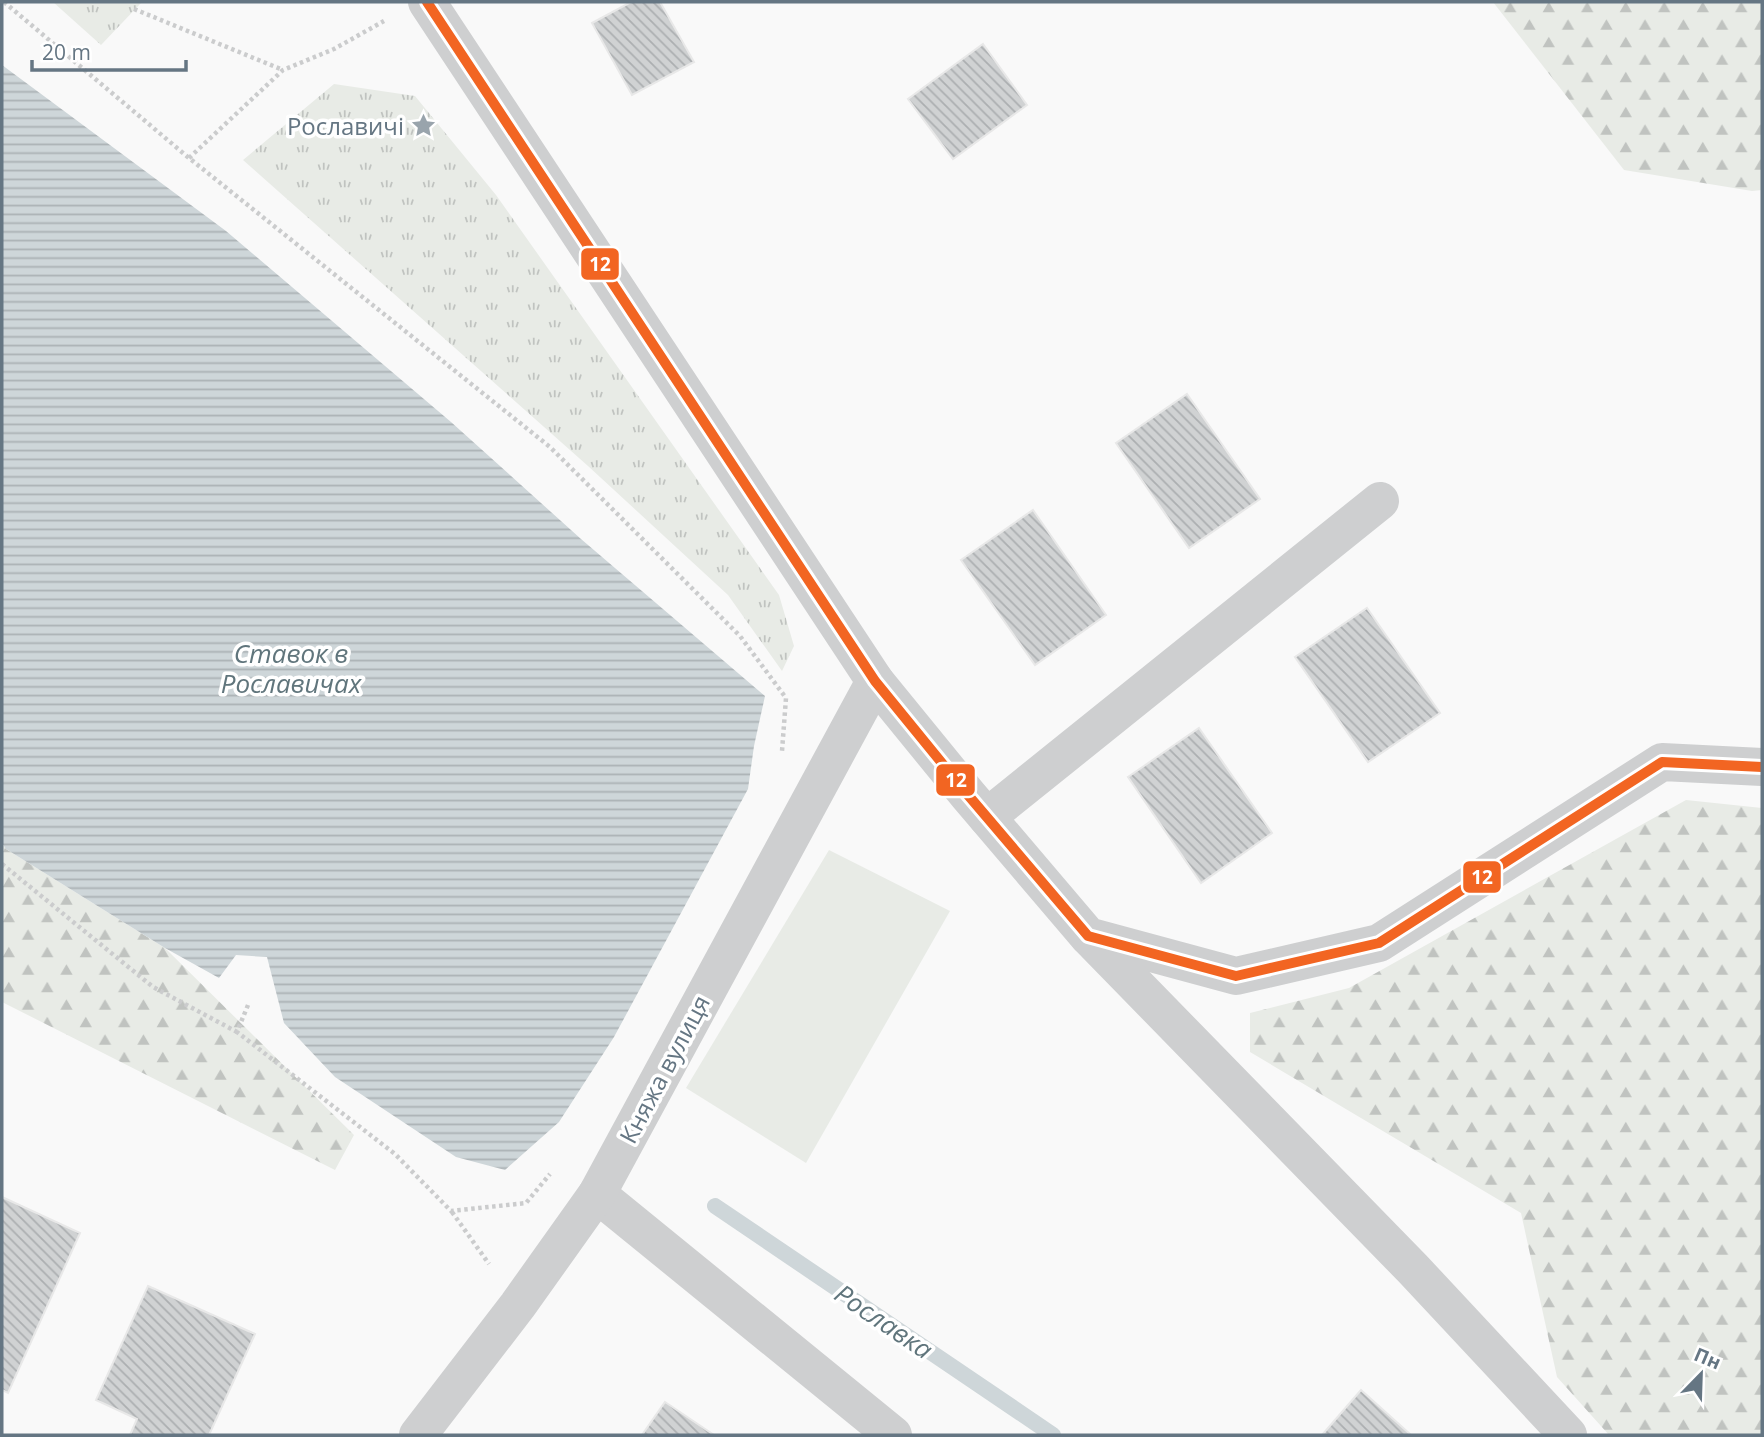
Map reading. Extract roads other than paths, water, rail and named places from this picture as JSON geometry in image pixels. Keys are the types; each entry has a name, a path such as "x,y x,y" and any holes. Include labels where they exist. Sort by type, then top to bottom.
{"street":[{"path":"411,8 875,681 1088,936 1413,1269 1569,1435"},
{"path":"987,817 1380,501"},
{"name":"Княжа вулиця","path":"418,1435 518,1305 597,1194 875,681"},
{"path":"1088,936 1237,976 1379,943 1662,762 1762,766"},
{"path":"597,1194 893,1435"}],"water":[{"name":"Ставок в Рославичах","path":"2,65 226,231 451,422 581,539 765,696 748,789 614,1037 559,1122 505,1170 456,1157 335,1077 284,1023 267,957 236,955 219,978 165,948 6,849 2,843"}],"waterway":[{"name":"Рославка","path":"715,1206 1053,1435"}],"place":[{"name":"Рославичі","path":"424,125"}]}
